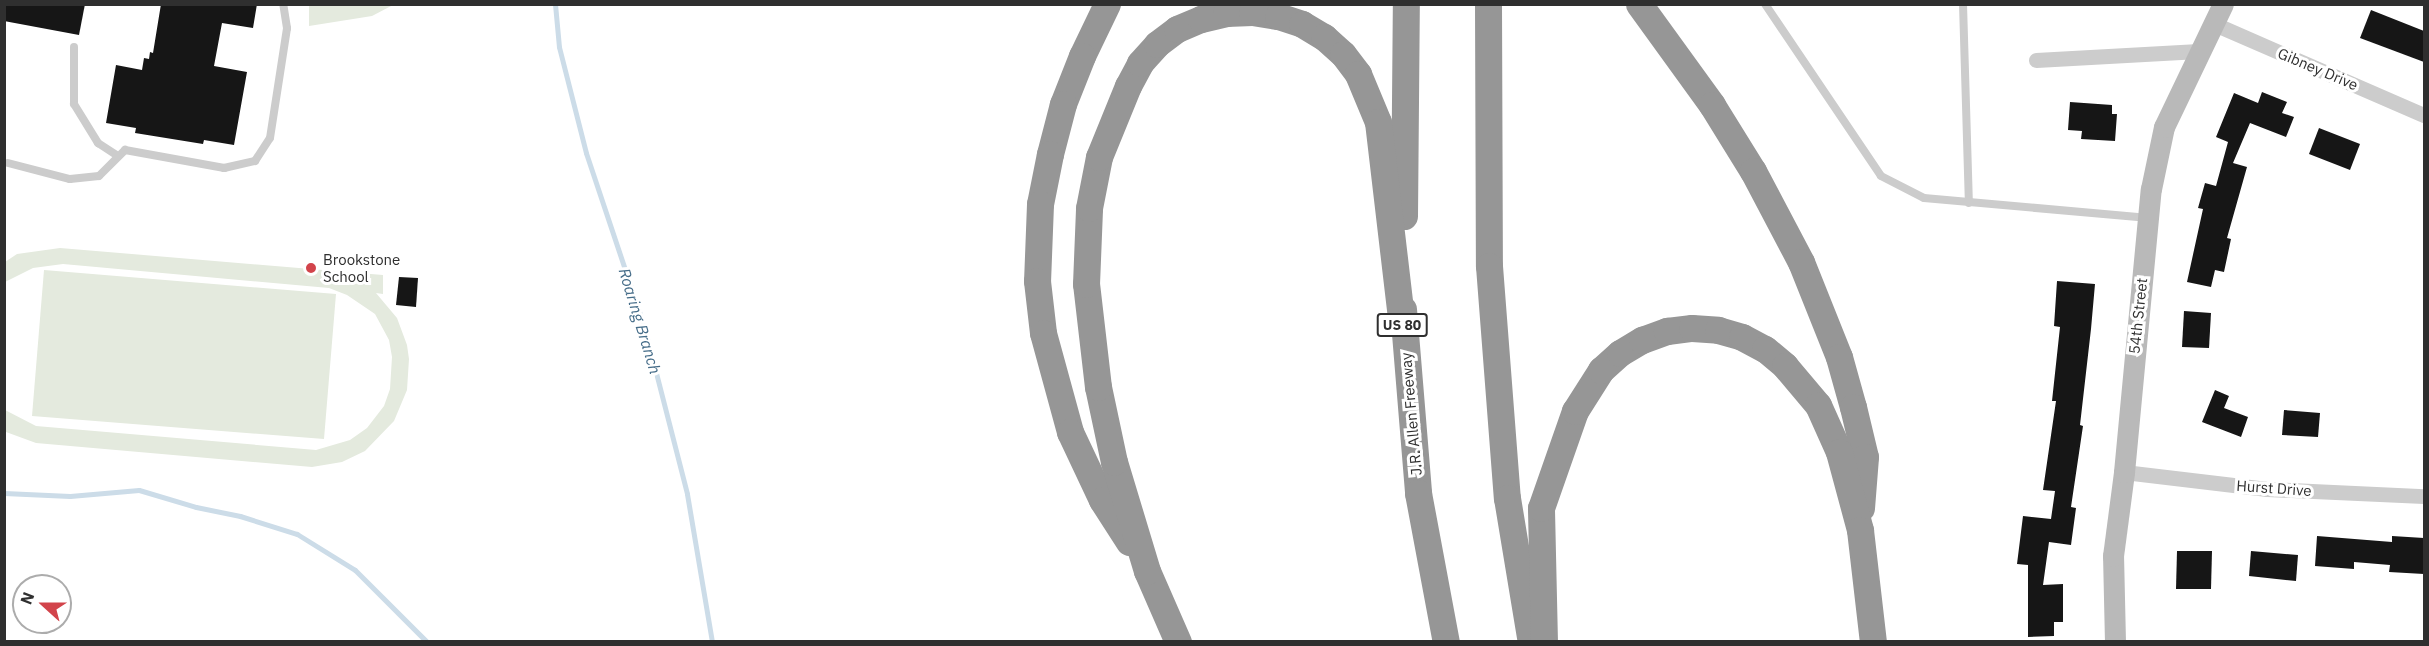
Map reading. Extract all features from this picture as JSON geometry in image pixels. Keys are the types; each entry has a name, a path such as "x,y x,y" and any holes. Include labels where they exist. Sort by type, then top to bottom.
{"highway":[{"path":"1107,4 1082,56 1063,105 1050,154 1037,230 1037,282 1043,333 1070,432 1102,500 1147,571"},
{"name":"J.R. Allen Freeway","path":"1406,4 1402,327 1418,493 1446,642"},
{"path":"1488,4 1489,266 1507,498 1531,642"},
{"path":"1639,4 1712,105 1753,171 1787,234 1821,309 1839,357 1865,457 1860,530"},
{"path":"1178,642 1147,571 1114,462 1098,387 1085,259 1089,208 1105,141 1116,109 1140,63 1157,44 1178,29 1201,19 1226,13 1252,12 1278,16 1302,24 1324,37 1343,54 1359,74 1378,122 1402,327"},
{"path":"1544,642 1541,508 1575,411 1601,369 1620,353 1642,340 1667,331 1692,328 1718,330 1742,337 1765,349 1785,366 1818,405 1839,452 1860,530 1873,640"}],"main road":[{"name":"54th Street","path":"2115,642 2113,556 2124,472 2148,218 2164,127 2223,4"}],"street":[{"name":"Gibney Drive","path":"2212,23 2424,115"},
{"path":"2036,60 2199,51"},
{"name":"Hurst Drive","path":"2124,472 2267,489 2424,496"}],"lane":[{"path":"8,163 70,179 99,176 125,150 224,168 255,161 270,138 287,28 283,4"},
{"path":"1765,4 1881,176 1924,198 2148,218"},
{"path":"1963,4 1968,203"},
{"path":"74,47 74,104 98,143 118,156"}],"shaded area":[{"path":"309,4 393,5 372,16 309,26"},
{"path":"60,248 383,275 383,294 376,293 397,318 407,345 409,359 407,390 394,421 365,451 342,462 312,467 36,443 6,432 5,410 36,426 316,450 350,440 367,428 384,406 390,389 392,357 389,340 375,314 347,295 329,288 63,264 33,268 5,282 5,262 17,254"},
{"path":"44,270 336,294 324,439 32,416"}],"building":[{"path":"4,4 85,4 79,35 4,21"},
{"path":"161,4 257,4 253,28 222,23 214,66 247,72 234,145 204,140 203,144 135,133 136,128 106,123 116,65 142,70 144,58 149,59 150,52 153,53"},
{"path":"2371,10 2424,31 2424,62 2360,38"},
{"path":"2262,92 2287,102 2282,113 2294,117 2286,137 2250,123 2233,163 2247,167 2227,238 2231,239 2224,272 2215,270 2211,287 2187,282 2203,209 2198,208 2205,183 2216,186 2228,142 2216,137 2234,93 2258,103"},
{"path":"2070,102 2112,105 2112,114 2117,114 2115,141 2081,139 2082,131 2068,130"},
{"path":"2319,128 2360,144 2350,170 2309,154"},
{"path":"399,277 418,278 416,307 396,305"},
{"path":"2057,281 2095,284 2080,425 2083,426 2071,507 2076,508 2071,545 2049,542 2043,585 2063,584 2063,622 2054,622 2054,636 2028,637 2028,565 2017,564 2023,516 2051,519 2055,491 2043,490 2056,401 2052,401 2060,327 2054,326"},
{"path":"2184,311 2211,313 2209,348 2182,347"},
{"path":"2215,390 2229,396 2224,408 2248,417 2241,437 2202,422"},
{"path":"2284,410 2320,413 2318,437 2282,435"},
{"path":"2317,536 2392,542 2392,536 2424,538 2424,574 2389,572 2390,565 2354,562 2354,569 2315,566"},
{"path":"2177,551 2212,551 2211,589 2176,589"},
{"path":"2251,551 2298,555 2296,581 2249,576"}],"waterway":[{"name":"Roaring Branch","path":"555,4 559,47 586,153 644,326 687,494 712,642"},
{"path":"4,493 70,496 139,490 196,507 240,516 297,534 355,570 427,642"}],"place":[{"name":"Brookstone School","path":"311,268"}]}
